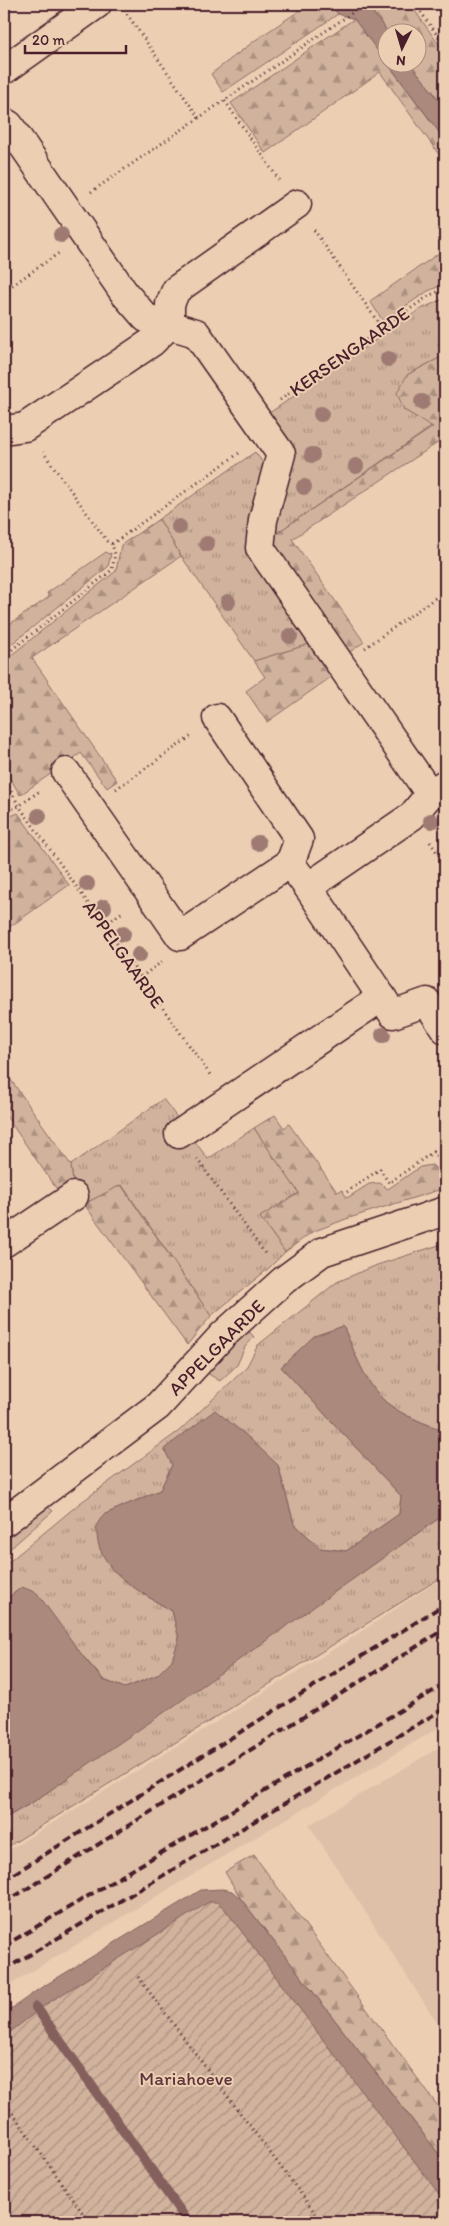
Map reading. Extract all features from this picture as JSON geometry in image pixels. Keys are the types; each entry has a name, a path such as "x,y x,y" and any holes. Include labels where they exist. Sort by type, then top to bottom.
{"street":[{"path":"4,70 97,4"},
{"path":"4,122 9,125 125,294 146,318 196,333 281,454 264,520 260,548 340,666 437,789 412,816 308,887"},
{"path":"14,428 152,342 170,324 170,304 176,290 297,204"},
{"path":"66,772 180,936 290,863 299,839 217,718"},
{"path":"290,863 393,1014 427,1002 445,1029"},
{"path":"179,1134 382,997"},
{"path":"4,1243 74,1196"},
{"name":"APPELGAARDE","path":"4,1519 158,1406 223,1335 284,1280 322,1252 445,1210"}],"path":[{"path":"66,208 365,4"},
{"path":"415,4 445,46"},
{"path":"125,12 199,118"},
{"path":"4,291 84,236"},
{"name":"KERSENGAARDE","path":"112,544 261,425 430,295 445,289"},
{"path":"4,656 112,570 115,554 112,544 107,541 14,428"},
{"path":"340,666 445,591"},
{"path":"90,806 217,718"},
{"name":"APPELGAARDE","path":"4,778 20,806 229,1101"},
{"path":"4,814 20,806"},
{"path":"179,1134 284,1280"},
{"path":"347,1192 380,1169 389,1183 433,1152 442,1164 445,1162"},
{"path":"138,1976 322,2222"},
{"path":"4,2101 89,2222"}],"shaded area":[{"path":"330,4 366,4 380,22 376,22 376,49 354,19 338,14"},
{"path":"394,72 417,72 445,108 445,140"},
{"path":"343,1326 366,1377 379,1395 400,1412 445,1431 445,1514 178,1703 33,1802 4,1819 4,1601 22,1587 37,1593 85,1659 103,1680 125,1688 157,1675 172,1660 179,1639 172,1611 121,1578 105,1560 100,1549 96,1526 103,1515 160,1490 172,1465 164,1449 215,1410 278,1465 294,1524 320,1548 346,1551 399,1514 401,1496 281,1367 314,1336"},
{"path":"445,1576 445,1724 4,1988 4,1853 350,1639"},
{"path":"445,1744 445,2035 309,1825"},
{"path":"223,1889 232,1891 241,1899 445,2162 445,2202 224,1908 217,1902 209,1902 45,2005 4,2037 4,2014 39,1989 201,1890"}],"green space":[{"path":"294,4 330,4 338,14 223,92 211,74 257,39 299,11"},
{"path":"373,4 410,4 423,22 380,22 369,7"},
{"path":"354,19 376,48 376,72 380,72 265,153 231,103"},
{"path":"426,26 445,53 445,108 417,72 426,72"},
{"path":"380,72 394,72 445,140 445,163"},
{"path":"445,249 445,284 428,291 383,321 370,301"},
{"path":"445,298 445,355 407,375 404,410 433,426 271,537 293,468 285,445 265,416 419,310"},
{"path":"445,355 445,444 442,440 292,539 364,642 347,654 273,543 271,537 433,427 404,410 397,393 407,375"},
{"path":"255,452 266,467 253,510 313,643 254,661 181,556 159,519"},
{"path":"159,519 181,556 32,658 117,781 107,788 81,753 20,795 5,769 4,761 4,661 116,571 121,545"},
{"path":"106,552 108,554 111,553 108,567 4,650 4,628 49,597 47,593"},
{"path":"313,643 334,675 267,722 246,691 265,677 254,661"},
{"path":"18,813 69,885 4,931 4,819"},
{"path":"4,1070 71,1165 73,1183 58,1191 4,1113"},
{"path":"163,1099 208,1159 254,1128 299,1193 260,1217 285,1252 269,1268 211,1316 122,1185 84,1204 73,1182 71,1165"},
{"path":"275,1115 284,1128 289,1124 337,1192 342,1190 347,1198 369,1184 380,1183 388,1189 420,1167 432,1165 440,1172 445,1168 445,1188 346,1219 312,1232 285,1252 260,1217 299,1193 254,1128"},
{"path":"121,1185 211,1316 187,1345 84,1204"},
{"path":"445,1243 445,1431 400,1412 379,1395 366,1377 343,1326 281,1367 401,1496 399,1514 346,1551 320,1548 294,1523 278,1465 172,1465 160,1490 103,1515 110,1568 143,1594 172,1611 179,1639 172,1660 157,1675 125,1688 104,1680 22,1587 4,1601 4,1566 80,1503 179,1431 246,1368 258,1345 337,1282 377,1265"},
{"path":"247,1329 254,1337 245,1347 237,1365 220,1381 207,1373"},
{"path":"46,1505 53,1511 4,1554 4,1539"},
{"path":"445,1514 445,1575 4,1849 4,1819 33,1802"},
{"path":"254,1855 445,2116 445,2162 241,1899 225,1872"},
{"name":"Mariahoeve","path":"201,1897 232,1899 445,2180 445,2222 4,2222 4,2026"}],"waterway":[{"path":"36,2007 188,2222"}],"railway":[{"path":"4,1880 445,1604"},
{"path":"4,1903 445,1629"},
{"path":"4,1946 445,1684"},
{"path":"4,1970 445,1708"}]}
